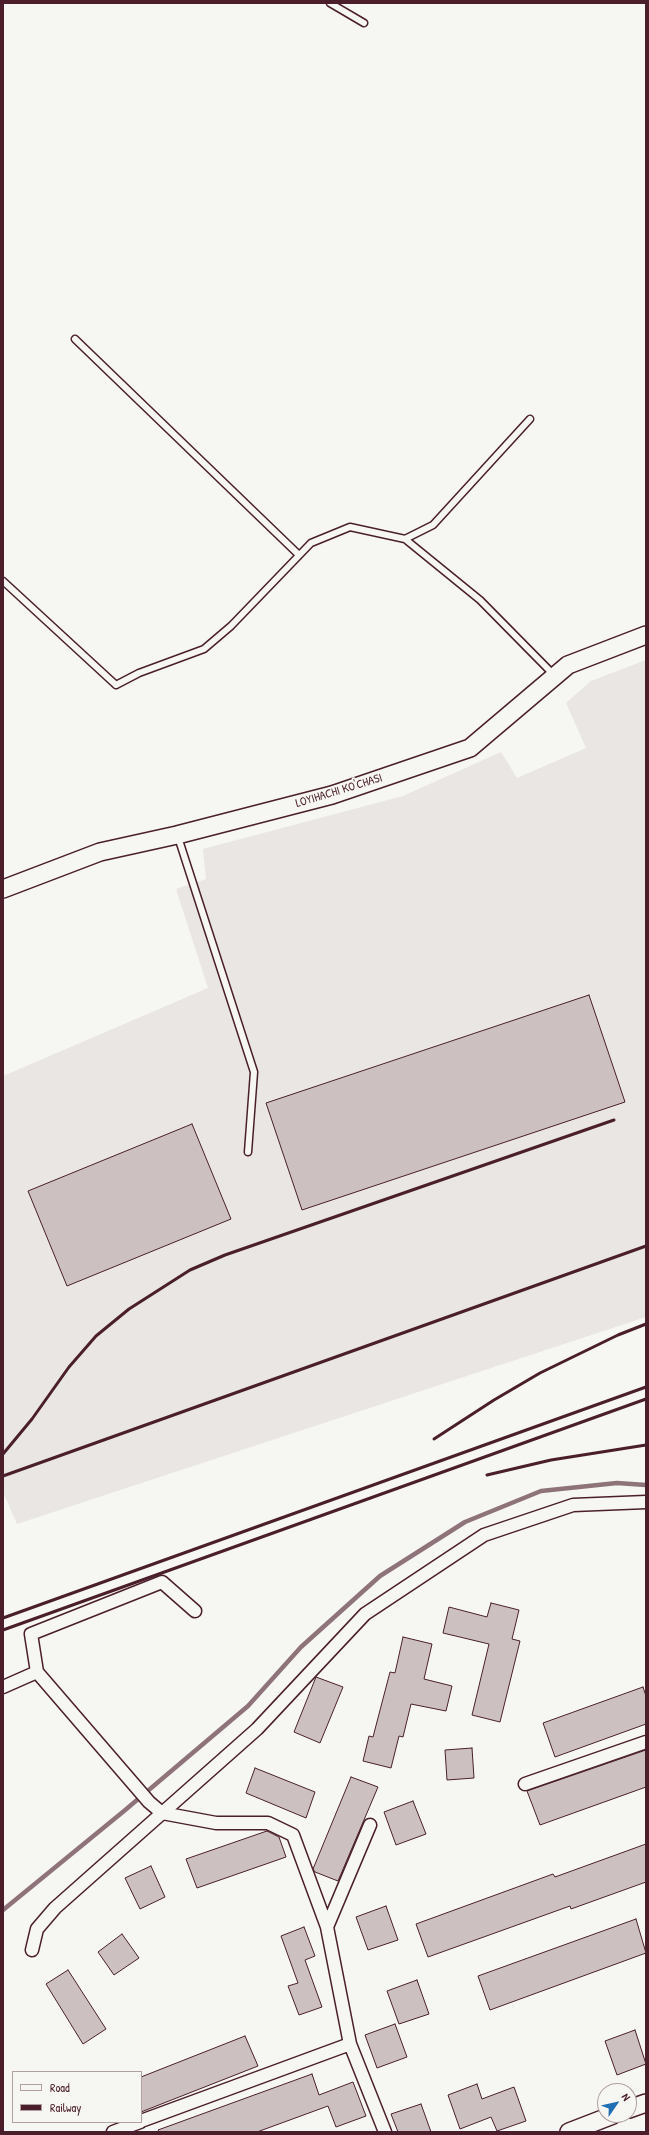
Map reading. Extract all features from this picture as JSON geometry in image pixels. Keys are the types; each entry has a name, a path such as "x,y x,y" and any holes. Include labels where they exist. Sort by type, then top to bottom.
{"street":[{"name":"LOYIHACHI KO'CHASI","path":"3,889 100,852 177,835 332,795 470,748 568,665 646,635"},
{"path":"32,1950 37,1928 55,1908 257,1729 365,1614 484,1535 573,1506 646,1502"},
{"path":"195,1611 162,1582 31,1634 37,1672 149,1802 162,1813 216,1823 268,1823 293,1836 327,1927 350,2044 385,2132"},
{"path":"3,1687 37,1672"},
{"path":"525,1784 646,1742"},
{"path":"327,1927 370,1825"},
{"path":"142,2121 350,2044"},
{"path":"569,2132 597,2121"},
{"path":"113,2132 137,2123"}],"lane":[{"path":"330,3 364,23"},
{"path":"75,340 299,555"},
{"path":"405,539 433,525 530,419"},
{"path":"3,581 116,686 139,673 204,649 231,626 311,543 350,527 405,539 480,600 555,676"},
{"path":"177,835 254,1072 248,1152"}],"shaded area":[{"path":"646,660 646,1317 17,1524 3,1492 3,1076 208,988 176,889 206,879 203,849 403,796 501,752 517,778 586,748 566,703 591,681"}],"building":[{"path":"589,995 625,1102 302,1210 266,1103"},
{"path":"192,1124 231,1219 67,1286 28,1191"},
{"path":"491,1603 519,1610 512,1639 520,1641 500,1722 472,1715 489,1644 443,1633 449,1607 487,1617"},
{"path":"403,1637 432,1644 424,1679 452,1686 446,1711 411,1704 403,1737 399,1736 391,1768 363,1761 369,1736 373,1737 390,1672 395,1673"},
{"path":"316,1677 343,1687 320,1743 294,1732"},
{"path":"643,1687 646,1696 646,1724 555,1757 543,1723"},
{"path":"472,1748 474,1778 447,1780 445,1750"},
{"path":"646,1750 646,1787 540,1825 527,1791"},
{"path":"255,1768 315,1792 306,1818 246,1793"},
{"path":"351,1777 378,1787 338,1881 315,1872 313,1869"},
{"path":"413,1801 426,1834 396,1845 384,1812"},
{"path":"267,1831 279,1837 286,1857 197,1888 186,1859"},
{"path":"646,1844 646,1882 571,1909 570,1906 428,1957 416,1924 553,1874 555,1877"},
{"path":"151,1866 165,1897 140,1909 125,1878"},
{"path":"386,1906 398,1940 368,1950 356,1917"},
{"path":"636,1919 646,1953 490,2010 478,1976"},
{"path":"304,1927 315,1956 305,1960 322,2007 299,2015 288,1986 298,1983 281,1936"},
{"path":"122,1934 139,1958 114,1975 98,1952"},
{"path":"68,1970 106,2029 83,2044 46,1984"},
{"path":"417,1980 429,2014 399,2024 387,1991"},
{"path":"395,2024 407,2057 377,2068 365,2035"},
{"path":"635,2030 646,2064 617,2075 605,2041"},
{"path":"245,2036 258,2066 142,2112 142,2077"},
{"path":"312,2074 319,2095 353,2082 366,2116 336,2127 328,2106 257,2132 159,2132 158,2130"},
{"path":"477,2084 482,2099 514,2087 526,2121 497,2131 491,2117 460,2129 448,2095"},
{"path":"421,2104 431,2132 398,2132 391,2114"}],"waterway":[{"path":"3,1910 124,1811 248,1706 301,1647 380,1576 465,1522 541,1491 617,1483 646,1485"}],"railway":[{"path":"3,1454 32,1419 69,1367 96,1336 129,1309 190,1270 225,1255 614,1120"},
{"path":"3,1476 646,1246"},
{"path":"434,1439 494,1400 540,1373 618,1335 646,1324"},
{"path":"3,1618 646,1387"},
{"path":"3,1630 646,1399"},
{"path":"487,1475 551,1460 646,1445"}]}
